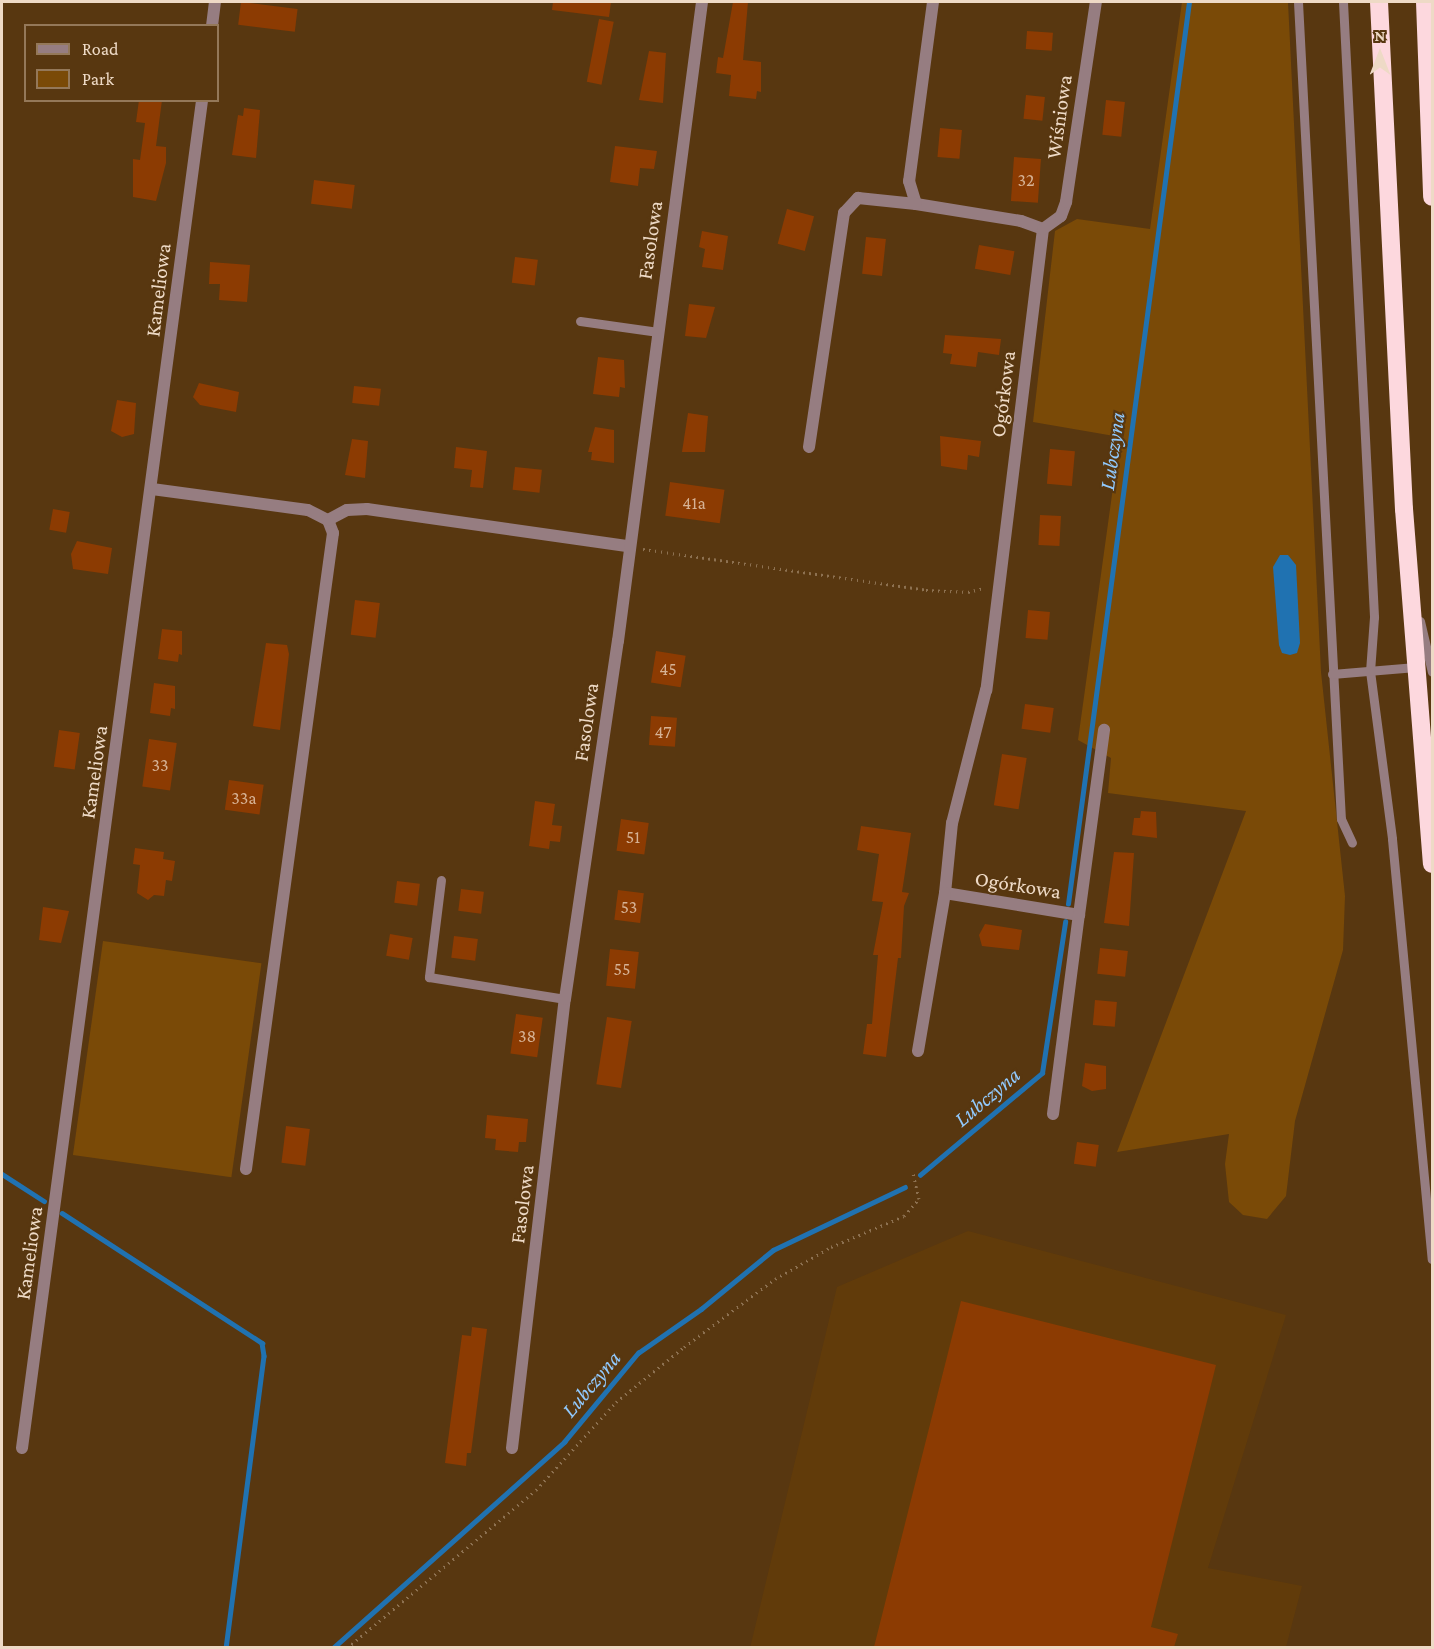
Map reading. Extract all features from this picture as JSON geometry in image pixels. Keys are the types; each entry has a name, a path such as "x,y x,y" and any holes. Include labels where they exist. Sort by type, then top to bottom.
{"highway":[{"path":"1379,2 1409,575 1424,669 1432,861"},
{"path":"1425,2 1432,197"}],"street":[{"path":"212,24 215,2"},
{"name":"Fasolowa","path":"512,1448 565,999 618,641 628,546 702,2"},
{"path":"916,204 909,181 933,2"},
{"name":"Wiśniowa","path":"1043,229 1061,216 1066,202 1096,2"},
{"name":"Kameliowa","path":"22,1448 152,489 202,102"},
{"path":"809,447 844,213 858,198 916,204 1021,221 1043,229"},
{"name":"Ogórkowa","path":"918,1051 945,893 952,823 986,690 1043,229"},
{"path":"152,489 308,510 328,520 333,533 246,1169"},
{"path":"328,520 347,510 368,509 628,546"},
{"name":"Ogórkowa","path":"945,893 1079,915 1104,730"},
{"path":"1053,1114 1079,915"}],"lane":[{"path":"1299,2 1341,819 1352,843"},
{"path":"1343,2 1374,616 1370,671 1392,839 1432,1259"},
{"path":"580,321 658,332"},
{"path":"1332,674 1424,669"},
{"path":"441,880 429,977 565,999"}],"path":[{"path":"628,546 926,590 968,592 1000,582"},
{"path":"347,1647 536,1490 616,1402 684,1347 775,1279 831,1247 904,1216 919,1199 913,1172"}],"shaded area":[{"path":"968,1231 1286,1315 1208,1568 1302,1586 1286,1647 750,1648 837,1287"}],"green space":[{"path":"1182,2 1288,2 1321,672 1345,896 1343,950 1295,1121 1286,1196 1267,1219 1243,1215 1229,1202 1225,1164 1229,1134 1117,1152 1246,811 1108,793 1111,758 1078,740 1120,437 1033,422 1055,231 1077,219 1150,229"},
{"path":"103,941 261,963 231,1177 73,1155"}],"water":[{"path":"1280,555 1288,555 1296,565 1300,643 1297,653 1290,655 1282,653 1279,645 1273,567"}],"building":[{"path":"241,2 298,9 295,32 238,25"},
{"path":"553,2 611,2 609,17 552,10"},
{"path":"733,2 748,2 743,60 761,62 761,92 757,91 756,99 729,96 731,75 716,73 718,57 723,58"},
{"path":"599,19 614,22 602,85 587,82"},
{"path":"1027,31 1053,33 1052,51 1026,49"},
{"path":"649,51 666,53 663,103 639,100"},
{"path":"1026,95 1045,97 1042,121 1023,119"},
{"path":"1106,100 1125,102 1121,137 1102,135"},
{"path":"139,102 162,102 156,146 166,147 166,163 156,201 133,197 133,159 140,160 145,123 136,122"},
{"path":"244,108 260,110 256,158 232,155 238,115 243,116"},
{"path":"940,128 962,130 959,159 937,157"},
{"path":"615,146 657,151 654,169 640,168 638,186 610,182"},
{"path":"1014,157 1041,159 1038,203 1011,201"},
{"path":"314,180 355,185 352,209 311,204"},
{"path":"787,209 814,216 805,251 778,244"},
{"path":"702,231 728,236 723,270 702,267 705,249 699,247"},
{"path":"866,237 886,239 882,276 862,274"},
{"path":"979,245 1014,251 1010,275 975,269"},
{"path":"515,257 538,260 535,286 512,283"},
{"path":"210,262 250,265 247,302 219,300 220,284 209,284"},
{"path":"689,304 715,307 706,338 685,336"},
{"path":"945,335 1001,339 999,355 978,352 976,367 950,364 952,354 943,353"},
{"path":"598,357 624,360 625,388 620,387 619,397 593,394"},
{"path":"199,383 239,392 236,412 200,405 193,397"},
{"path":"354,386 381,389 379,406 352,403"},
{"path":"117,400 136,403 134,434 122,437 111,431"},
{"path":"688,413 708,416 705,452 682,452"},
{"path":"595,427 614,430 614,463 591,460 592,452 588,452"},
{"path":"940,436 981,441 979,457 968,455 967,470 941,466"},
{"path":"352,439 368,441 365,478 345,475"},
{"path":"456,447 487,451 483,488 470,487 472,470 454,468"},
{"path":"1050,449 1075,451 1072,486 1047,484"},
{"path":"515,467 542,470 539,493 513,490"},
{"path":"670,482 724,490 720,523 665,516"},
{"path":"53,509 70,512 66,533 49,530"},
{"path":"1040,515 1061,516 1059,546 1038,545"},
{"path":"77,541 112,548 108,574 73,569 71,554"},
{"path":"355,600 380,603 376,638 351,635"},
{"path":"1028,610 1050,612 1047,640 1026,638"},
{"path":"162,629 182,631 182,655 179,654 178,662 158,659"},
{"path":"266,643 287,645 289,654 280,730 253,726"},
{"path":"656,651 686,656 681,687 651,683"},
{"path":"154,683 175,686 175,709 171,708 170,716 150,713"},
{"path":"1025,704 1054,708 1050,733 1022,729"},
{"path":"651,716 677,718 675,747 649,745"},
{"path":"59,730 80,733 75,770 54,767"},
{"path":"149,739 177,743 170,790 142,787"},
{"path":"1002,754 1027,758 1019,809 994,805"},
{"path":"229,780 264,785 259,815 225,810"},
{"path":"535,801 555,804 552,825 562,826 560,842 550,841 549,849 529,846"},
{"path":"1141,811 1156,812 1157,838 1132,835 1134,818 1140,818"},
{"path":"621,819 649,823 644,855 617,851"},
{"path":"861,826 911,833 902,892 909,893 904,906 901,958 898,958 886,1057 863,1054 867,1024 872,1024 878,955 873,955 883,902 872,901 879,854 857,850"},
{"path":"135,848 164,852 163,859 175,861 172,881 166,880 164,896 154,895 148,900 137,893 140,865 133,864"},
{"path":"1114,852 1134,853 1129,926 1104,923"},
{"path":"397,881 420,884 417,906 394,903"},
{"path":"461,889 484,892 481,914 458,911"},
{"path":"618,890 644,893 640,923 614,920"},
{"path":"43,907 69,911 61,943 39,940"},
{"path":"985,924 1022,930 1019,950 982,946 979,935"},
{"path":"390,934 413,938 409,960 386,956"},
{"path":"454,936 478,939 475,961 451,958"},
{"path":"1100,948 1128,951 1125,977 1097,974"},
{"path":"610,949 639,952 635,989 606,986"},
{"path":"1095,1000 1117,1002 1115,1027 1093,1025"},
{"path":"516,1014 543,1018 537,1057 510,1054"},
{"path":"607,1017 632,1021 621,1088 596,1084"},
{"path":"1085,1063 1106,1066 1106,1089 1092,1091 1082,1086"},
{"path":"487,1115 528,1119 526,1142 519,1142 518,1152 495,1150 496,1139 485,1138"},
{"path":"286,1126 310,1129 305,1166 281,1163"},
{"path":"1077,1142 1099,1145 1096,1167 1074,1164"},
{"path":"961,1301 1216,1365 1151,1627 1178,1634 1174,1647 874,1647"},
{"path":"472,1327 487,1329 471,1453 467,1453 466,1466 445,1463 462,1335 471,1336"}],"waterway":[{"name":"Lubczyna","path":"1068,904 1189,2"},
{"name":"Lubczyna","path":"920,1175 1042,1073 1065,922"},
{"path":"2,1174 44,1201"},
{"name":"Lubczyna","path":"333,1648 564,1442 638,1353 701,1309 773,1250 905,1187"},
{"path":"62,1213 262,1343 264,1356 226,1648"}]}
